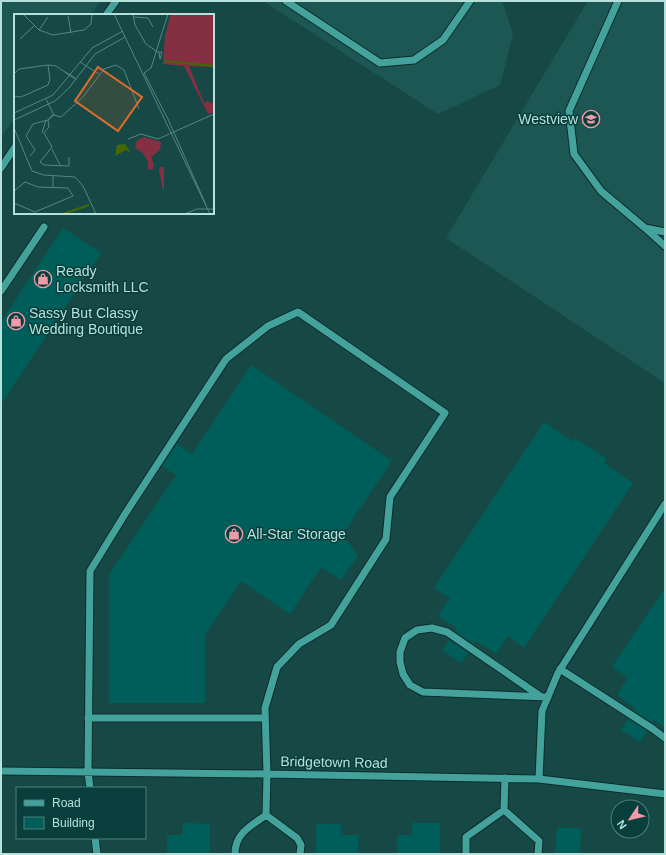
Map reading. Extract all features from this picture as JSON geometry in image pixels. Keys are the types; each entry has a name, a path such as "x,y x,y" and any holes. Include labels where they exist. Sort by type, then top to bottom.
{"street":[{"path":"107,14 116,1"},
{"path":"286,1 380,63 414,60 443,40 470,1"},
{"path":"618,1 570,112 574,154 601,191 665,246"},
{"path":"1,168 14,148"},
{"path":"1,291 44,227"},
{"path":"645,228 665,232"},
{"path":"90,787 88,772 88,718 90,571 125,514 226,359 268,326 298,312 444,413 390,497 386,539 331,625 299,644 277,667 265,708 267,774 266,815"},
{"path":"539,779 542,711 558,673 665,504"},
{"path":"540,696 447,632 432,628 418,630 406,638 400,652 400,662 403,674 410,685 423,692 548,697"},
{"path":"560,669 665,738"},
{"path":"88,718 265,718"},
{"name":"Bridgetown Road","path":"1,772 267,774 539,779 665,794"},
{"path":"504,810 505,778"},
{"path":"466,854 466,837 504,810"},
{"path":"504,810 539,841 538,854"},
{"path":"235,854 235,846 240,836 266,815"},
{"path":"266,815 297,838 300,845 300,854"},
{"path":"95,839 97,854"}],"shaded area":[{"path":"1,1 101,1 92,14 14,14 14,119 1,137"},
{"path":"263,1 502,1 513,34 500,85 438,114"},
{"name":"Westview","path":"588,1 665,1 665,383 446,238"}],"building":[{"path":"63,228 101,253 1,404 1,322"},
{"path":"251,365 392,461 342,535 358,555 341,580 321,567 290,614 241,581 205,635 205,703 109,703 109,575 176,475 162,466 177,444 192,454"},
{"path":"544,422 573,442 575,438 607,459 604,463 633,483 524,648 508,636 496,654 476,641 474,644 455,631 457,628 438,616 450,598 434,588"},
{"path":"665,588 665,727 654,720 653,723 633,710 635,708 617,695 628,678 612,667"},
{"path":"449,640 468,653 461,663 442,650"},
{"path":"628,719 647,731 640,742 621,730"},
{"path":"183,823 210,824 210,854 167,854 167,835 182,835"},
{"path":"412,823 440,823 440,854 397,854 397,835 412,835"},
{"path":"316,824 341,824 341,835 359,835 358,854 316,854"},
{"path":"557,827 581,829 580,854 555,854"}],"place":[{"name":"Westview","path":"591,119"},
{"name":"Ready Locksmith LLC","path":"43,279"},
{"name":"Sassy But Classy Wedding Boutique","path":"16,321"},
{"name":"All-Star Storage","path":"234,534"}]}
